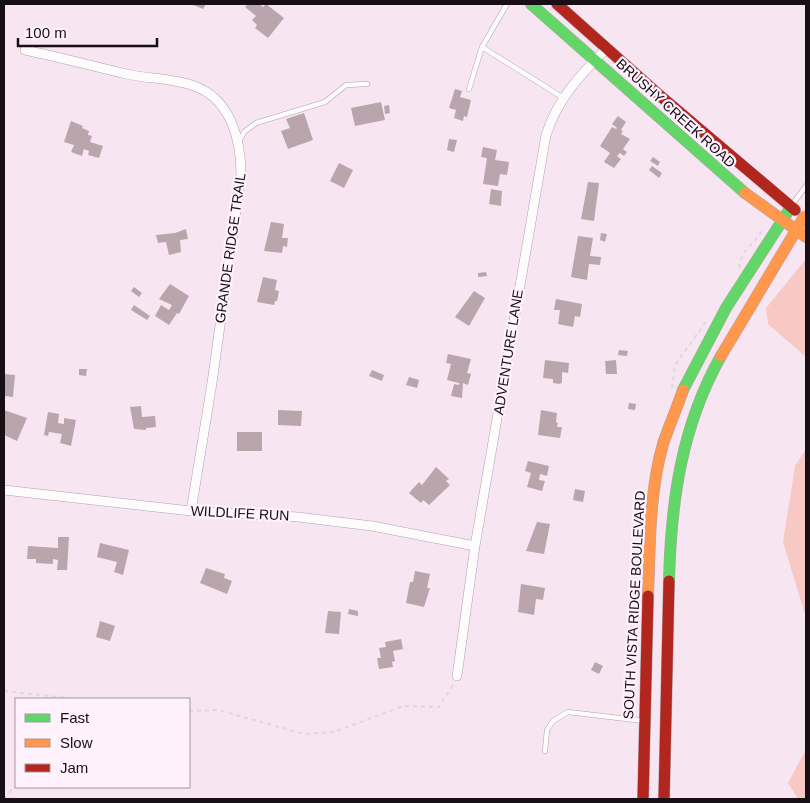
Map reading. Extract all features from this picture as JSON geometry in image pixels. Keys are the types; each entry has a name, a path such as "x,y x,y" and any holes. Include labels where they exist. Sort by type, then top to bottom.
{"street":[{"name":"BRUSHY CREEK ROAD","path":"531,4 726,178 781,221 806,237"},
{"name":"BRUSHY CREEK ROAD","path":"557,4 791,207 806,216"},
{"name":"ADVENTURE LANE","path":"458,676 475,546 546,135 562,97 607,48"},
{"name":"GRANDE RIDGE TRAIL","path":"25,50 70,58 125,74 195,86 206,92 220,104 232,122 238,143 241,175 212,383 191,511"},
{"name":"SOUTH VISTA RIDGE BOULEVARD","path":"643,799 650,529 655,486 663,445 686,382 711,333 791,207"},
{"path":"664,799 669,577 672,513 677,475 692,423 716,365 795,230 806,216"},
{"name":"WILDLIFE RUN","path":"4,490 191,511 298,517 372,526 475,546"}],"lane":[{"path":"469,89 482,47 507,4"},
{"path":"482,47 562,97"},
{"path":"238,143 244,132 256,123 326,102 346,85 367,84"},
{"path":"791,207 806,186"},
{"path":"545,751 547,730 553,721 568,712 644,720"}],"path":[{"path":"190,711 218,710 304,734 334,732 404,706 439,707 458,676"},
{"path":"4,691 68,698"},
{"path":"4,798 15,785"}],"shaded area":[{"path":"806,259 806,357 768,324 766,308"},
{"path":"806,449 806,618 783,542 795,466"},
{"path":"806,749 806,799 798,799 788,783"}],"building":[{"path":"191,4 206,4 203,9"},
{"path":"248,4 259,4 263,7 266,4 284,18 268,38 255,28 257,25 252,20 256,16 245,7"},
{"path":"455,89 462,91 460,97 471,100 467,117 464,116 463,121 454,118 456,110 449,108"},
{"path":"381,102 385,120 355,126 351,108"},
{"path":"389,105 390,113 385,114 384,106"},
{"path":"304,113 313,140 288,149 281,131 290,128 286,119"},
{"path":"618,116 626,122 621,130 623,131 621,134 630,139 623,149 627,152 624,156 620,153 617,156 621,159 614,168 604,162 610,153 600,146 612,127 617,128 612,124"},
{"path":"71,121 89,131 88,135 92,136 90,142 103,146 99,158 88,155 89,151 84,149 82,156 71,152 74,145 64,142"},
{"path":"449,139 457,140 454,152 447,150"},
{"path":"483,147 497,150 495,160 509,162 507,175 500,174 498,186 483,184 487,158 481,157"},
{"path":"653,157 660,162 658,166 650,161"},
{"path":"339,163 353,170 344,188 330,181"},
{"path":"652,166 662,173 659,178 649,170"},
{"path":"588,182 599,183 594,221 581,219"},
{"path":"491,189 502,191 501,206 489,204"},
{"path":"271,222 284,224 282,238 288,238 287,247 283,246 282,253 264,251"},
{"path":"186,229 188,239 180,240 181,252 169,255 166,242 158,243 156,235 175,233"},
{"path":"601,233 607,234 605,242 600,240"},
{"path":"578,236 593,238 590,256 601,257 600,265 589,264 587,280 571,277"},
{"path":"486,272 487,276 478,277 478,273"},
{"path":"263,277 277,280 275,290 279,291 274,305 257,302"},
{"path":"170,284 189,296 179,314 177,313 169,325 155,316 161,305 169,310 172,305 159,299"},
{"path":"134,287 142,293 139,297 131,291"},
{"path":"474,291 485,298 469,326 455,317"},
{"path":"556,299 582,304 580,317 575,316 573,327 558,324 560,310 554,310"},
{"path":"134,305 150,316 147,320 131,310"},
{"path":"619,350 628,351 627,356 618,355"},
{"path":"448,354 471,359 467,373 471,374 468,385 463,383 462,398 451,396 454,384 459,385 459,383 447,380 451,364 446,363"},
{"path":"545,360 569,363 568,373 562,372 562,382 560,384 553,383 553,379 543,378"},
{"path":"616,360 617,374 606,374 605,361"},
{"path":"79,369 87,369 86,376 79,375"},
{"path":"372,370 384,375 382,381 369,376"},
{"path":"4,374 15,375 13,397 4,396"},
{"path":"409,377 419,380 417,388 406,385"},
{"path":"629,403 636,404 635,410 628,409"},
{"path":"141,406 142,417 155,416 156,427 146,428 146,430 134,429 130,407"},
{"path":"4,410 27,418 17,441 4,435"},
{"path":"278,410 302,411 301,426 278,425"},
{"path":"541,410 557,413 557,427 562,427 560,438 538,435"},
{"path":"48,412 59,414 58,423 64,424 64,418 76,420 71,446 60,443 62,434 49,432 48,436 44,435"},
{"path":"237,432 262,432 262,451 237,451"},
{"path":"528,461 549,466 547,476 540,474 539,480 545,481 542,491 527,487 531,473 525,471"},
{"path":"436,467 449,479 446,481 450,485 429,505 423,500 421,503 409,493 419,482 422,485"},
{"path":"575,489 585,491 583,502 573,500"},
{"path":"537,522 550,524 544,554 526,551"},
{"path":"58,537 69,537 67,570 57,570 58,560 53,559 53,564 36,563 36,559 27,559 28,546 58,548"},
{"path":"100,543 129,550 123,575 114,572 117,562 97,557"},
{"path":"206,568 225,574 224,578 232,581 227,594 200,583"},
{"path":"415,571 430,574 427,588 430,588 424,607 406,603 410,582 413,582"},
{"path":"521,584 545,588 543,600 536,599 534,615 518,612"},
{"path":"349,609 358,611 358,616 348,614"},
{"path":"328,611 341,612 339,634 325,633"},
{"path":"100,621 115,626 110,641 96,637"},
{"path":"401,639 403,649 393,651 395,661 392,662 393,667 379,669 377,658 381,658 379,648 386,647 385,642"},
{"path":"595,662 603,666 599,674 591,670"}],"traffic: fast":[{"path":"531,4 745,193"},
{"path":"683,390 726,308 791,207"},
{"path":"669,581 672,523 687,438 707,383 721,356"}],"traffic: slow":[{"path":"745,193 806,237"},
{"path":"721,356 804,217"},
{"path":"648,596 651,520 658,463 683,390"}],"traffic: jam":[{"path":"557,4 658,94 795,210"},
{"path":"664,799 669,581"},
{"path":"643,799 648,596"}]}
